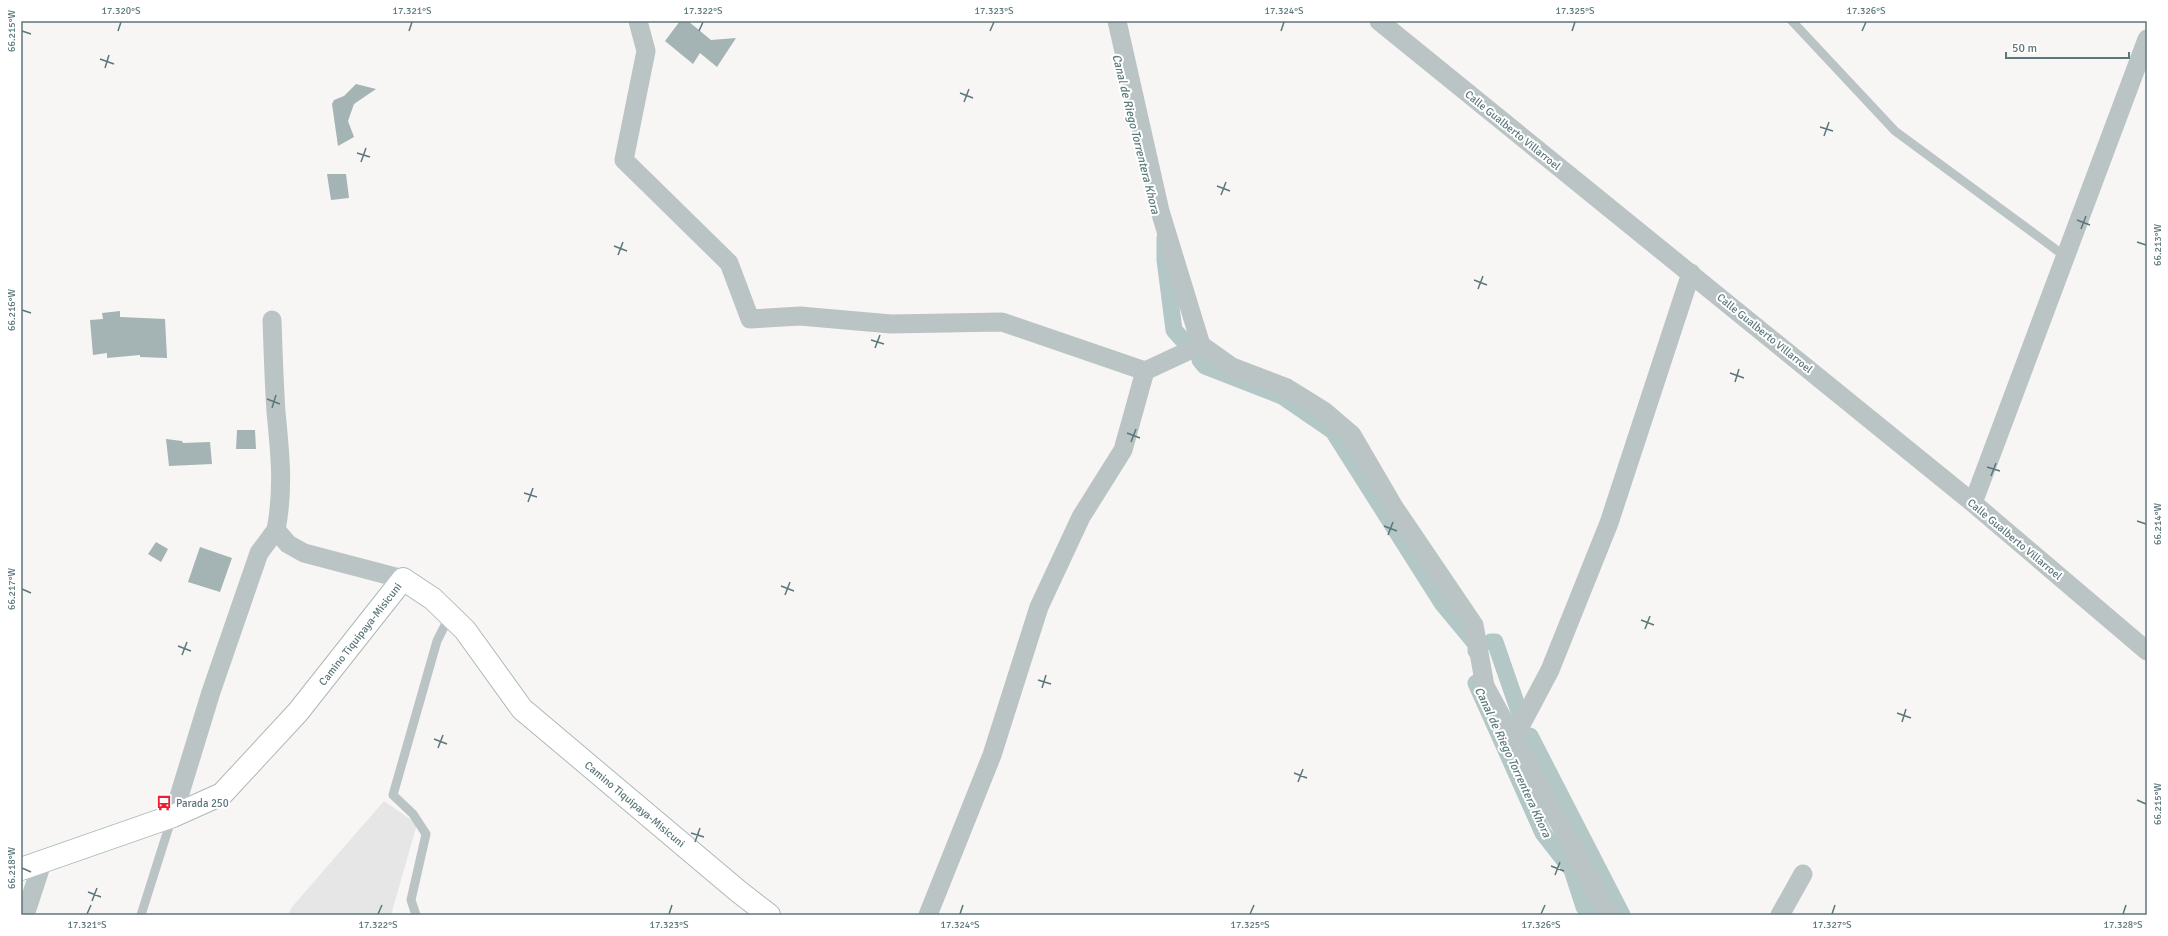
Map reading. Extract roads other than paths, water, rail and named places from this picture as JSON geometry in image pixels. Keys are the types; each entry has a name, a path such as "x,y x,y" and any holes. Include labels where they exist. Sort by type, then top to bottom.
{"main road":[{"name":"Camino Tiquipaya-Misicuni","path":"21,869 43,860 173,816 222,794 298,712 403,579 433,599 465,630 522,709 738,891 769,915"}],"street":[{"path":"638,21 646,52 624,160 729,263 750,319 800,316 891,324 1002,322 1145,372 1201,345"},
{"path":"1117,21 1160,211 1201,345 1232,366 1287,388 1324,411 1352,435 1394,507 1474,625 1485,686 1609,915"},
{"name":"Calle Gualberto Villarroel","path":"1379,21 1432,66 1691,272 1973,503 2147,651"},
{"path":"1973,503 2147,39"},
{"path":"1514,738 1550,670 1609,522 1691,272"},
{"path":"173,816 211,692 259,553 276,530 279,511 281,450 276,412 272,320"},
{"path":"928,915 992,755 1039,607 1081,517 1123,450 1145,372"},
{"path":"276,530 288,544 304,553 403,579"},
{"path":"25,915 43,860"},
{"path":"1780,915 1803,874"}],"lane":[{"path":"1792,21 1895,131 2066,257"},
{"path":"416,915 411,900 426,834 413,814 393,795 437,641 450,615"},
{"path":"141,915 173,816"}],"waterway":[{"name":"Canal de Riego Torrentera Khora","path":"1165,238 1165,260 1174,330 1182,339"},
{"name":"Canal de Riego Torrentera Khora","path":"1200,360 1205,366 1282,396 1333,431 1442,603 1476,644 1476,651"},
{"name":"Canal de Riego Torrentera Khora","path":"1491,642 1495,642 1522,720"},
{"name":"Canal de Riego Torrentera Khora","path":"1476,683 1543,833 1572,870 1584,907 1594,915"},
{"name":"Canal de Riego Torrentera Khora","path":"1530,736 1622,915"}],"place":[{"name":"Parada 250","path":"164,803"}]}
